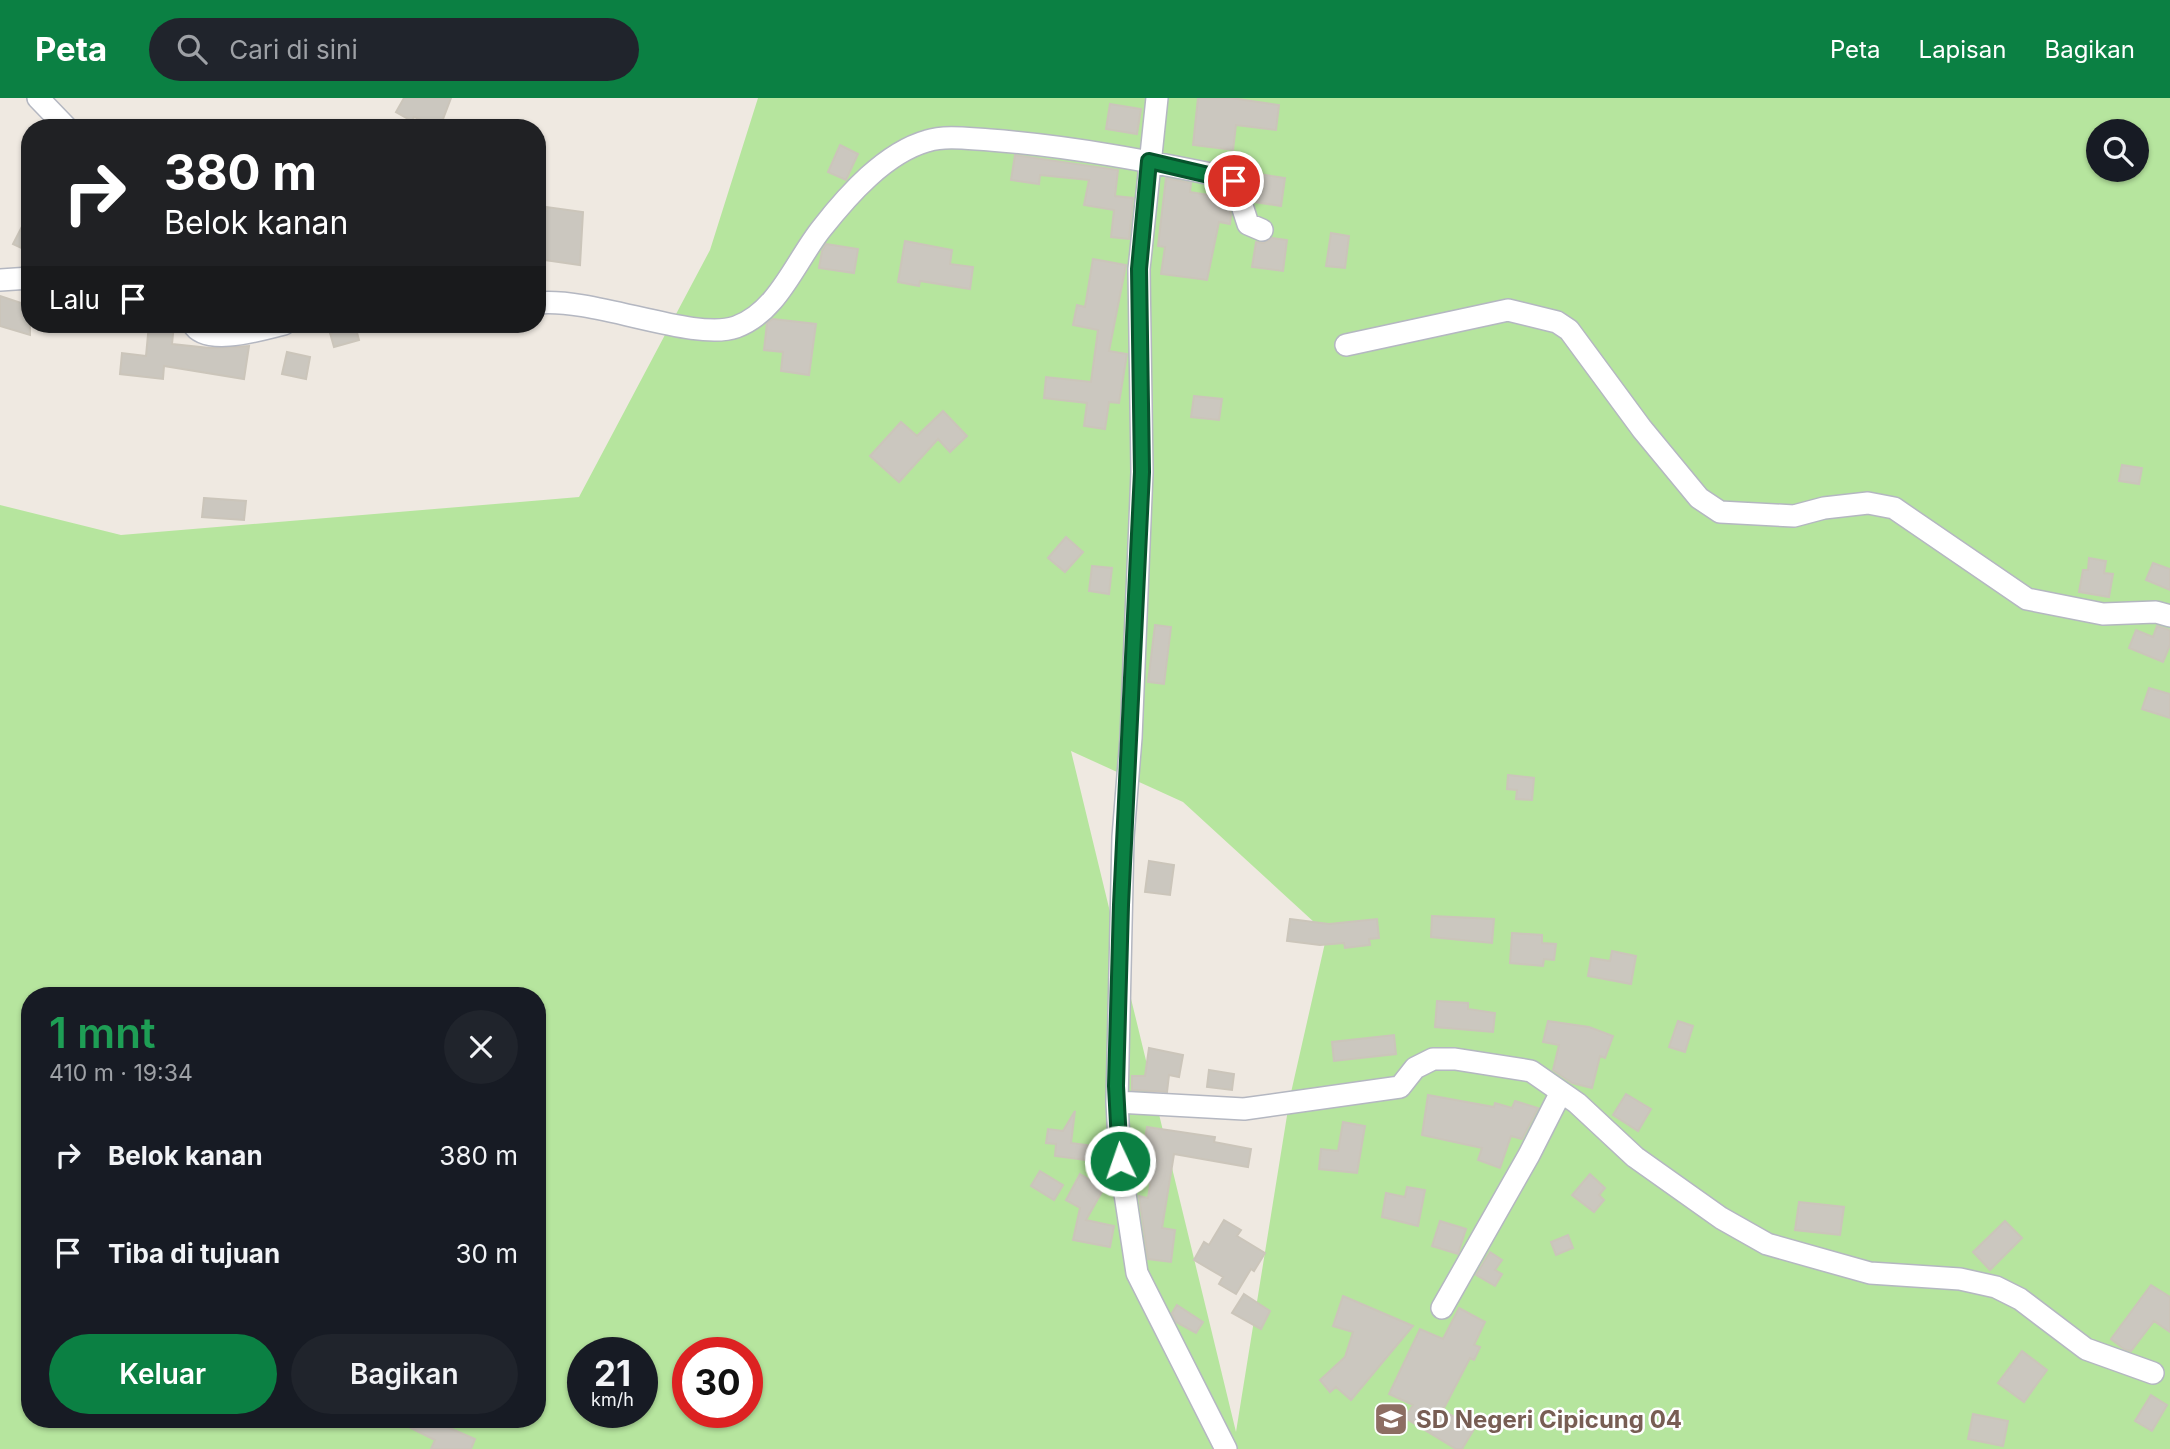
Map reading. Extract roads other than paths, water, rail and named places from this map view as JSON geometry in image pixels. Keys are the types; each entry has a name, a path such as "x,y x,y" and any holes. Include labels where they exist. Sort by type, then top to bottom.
{"street":[{"path":"38,98 58,119"},
{"path":"1157,98 1139,269 1142,472 1122,863 1117,1102 1120,1161 1137,1273 1226,1449"},
{"path":"546,303 575,303 704,329 735,328 772,299 826,222 866,180 888,161 929,140 963,138 1020,142 1149,161 1234,181 1243,216 1248,224 1262,230"},
{"path":"0,280 21,279"},
{"path":"1346,345 1508,310 1557,322 1569,330 1642,429 1699,498 1720,512 1794,516 1824,508 1868,503 1894,508 2028,599 2103,614 2156,612 2170,616"},
{"path":"205,333 235,333"},
{"path":"1117,1102 1244,1109 1270,1107 1400,1087 1415,1068 1433,1059 1455,1059 1531,1072 1561,1092 1635,1157 1721,1218 1767,1244 1870,1273 1960,1279 1996,1287 2020,1299 2086,1349 2153,1373"},
{"path":"1442,1308 1529,1155 1561,1092"}],"place":[{"name":"SD Negeri Cipicung 04","path":"1391,1419"}]}
